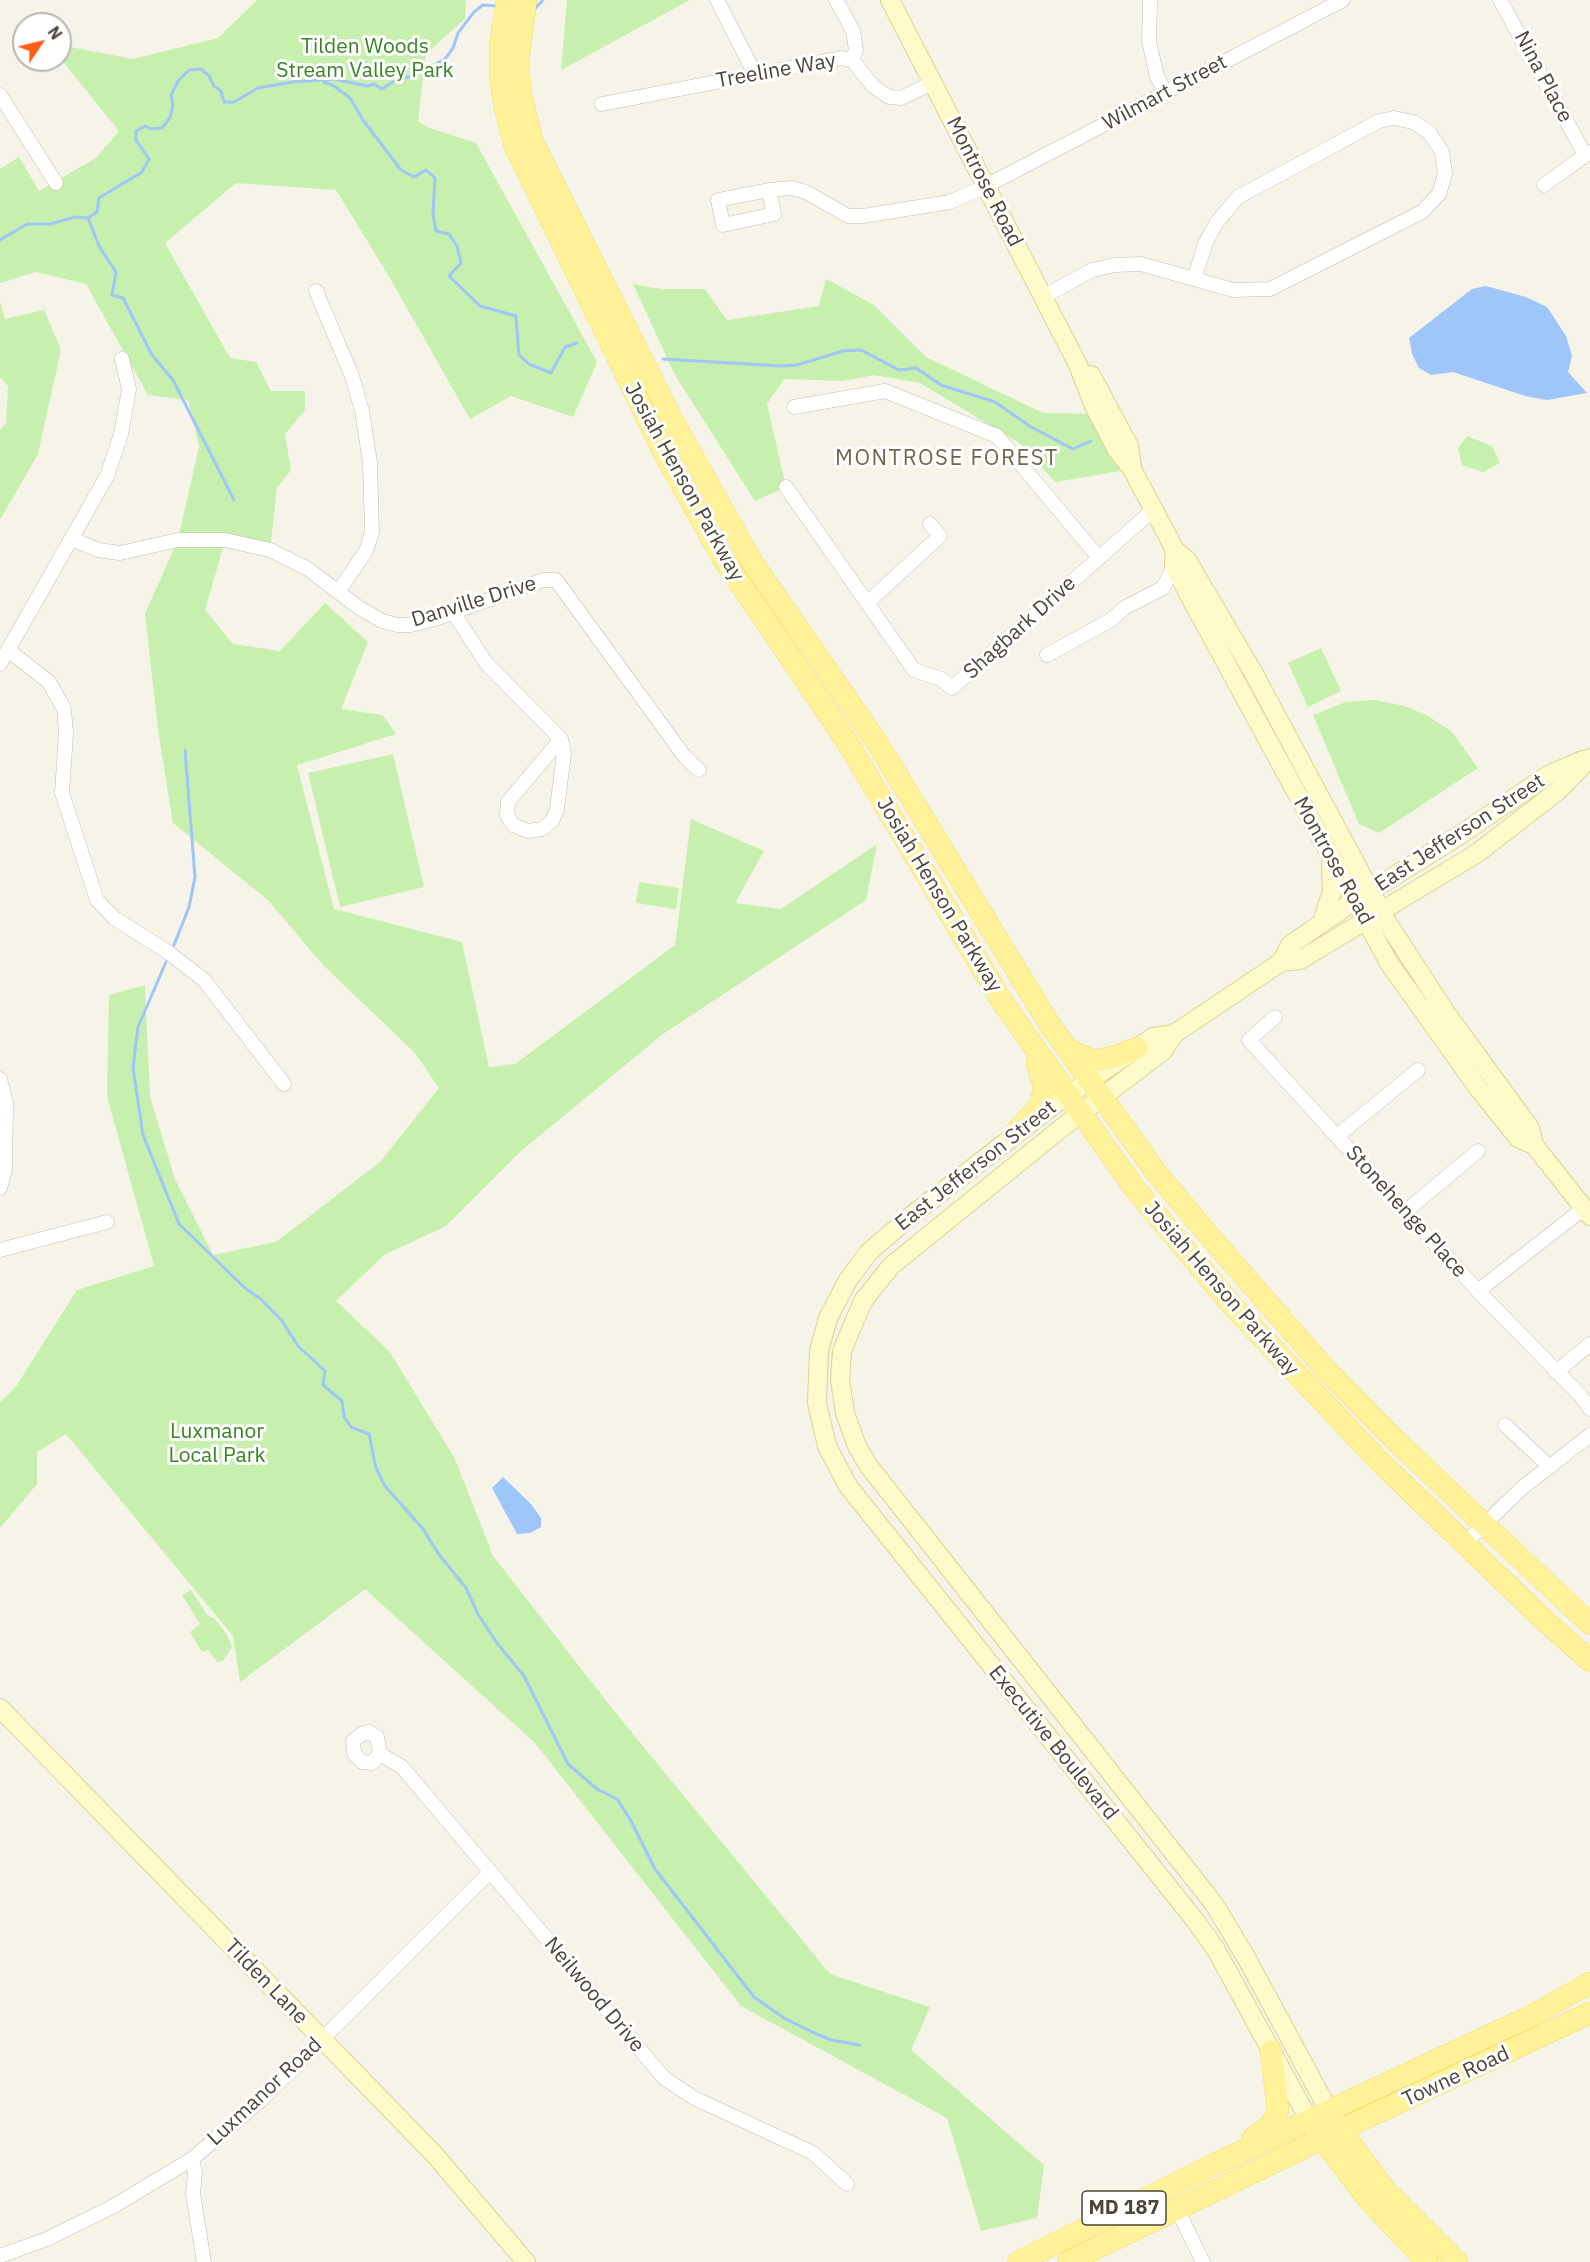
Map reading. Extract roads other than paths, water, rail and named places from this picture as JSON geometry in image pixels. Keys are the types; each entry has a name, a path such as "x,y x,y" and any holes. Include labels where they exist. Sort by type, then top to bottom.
{"main road":[{"name":"Josiah Henson Parkway","path":"507,0 511,31 519,63 521,94 533,143 693,459 757,570 876,741 998,942 1066,1048 1155,1171 1210,1238 1328,1371 1483,1524 1590,1624"},
{"name":"Josiah Henson Parkway","path":"526,0 511,31 501,76 505,109 515,146 664,453 727,566 840,731 1030,1043 1135,1189 1223,1296 1308,1389 1464,1544 1590,1660"},
{"path":"920,864 938,869 970,913 998,942"},
{"path":"1014,1134 1037,1111 1044,1095 1043,1081 1030,1043"},
{"path":"1066,1048 1094,1060 1117,1056 1137,1048"},
{"name":"Towne Road","path":"1329,2112 1529,2017 1590,1983"},
{"name":"Towne Road","path":"1331,2135 1590,2013"},
{"path":"1217,2163 1274,2121 1278,2098 1271,2051"},
{"path":"1329,2112 1331,2135 1381,2214 1427,2262"},
{"name":"MD 187","path":"1018,2262 1217,2163 1329,2112"},
{"name":"Executive Boulevard","path":"1309,2120 1331,2135"},
{"path":"1331,2135 1457,2262"},
{"name":"MD 187","path":"1068,2262 1178,2211 1331,2135"}],"street":[{"path":"717,0 755,74"},
{"path":"837,0 853,32 856,50 852,60"},
{"name":"Montrose Road","path":"890,0 1078,365 1098,414 1117,450 1132,469 1153,510 1189,595 1364,920 1395,972 1478,1088 1518,1138 1534,1145"},
{"path":"1150,0 1149,41 1157,77 1166,93"},
{"name":"Wilmart Street","path":"769,190 792,188 806,192 837,212 863,216 950,202 986,186 1343,0"},
{"name":"Nina Place","path":"1500,0 1587,154"},
{"name":"Treeline Way","path":"602,104 841,58 852,60 873,86 889,97 901,98 932,83"},
{"path":"0,95 56,183"},
{"path":"1043,297 1092,270 1115,265 1141,264 1194,279 1233,290 1270,289 1422,212 1439,194 1445,174 1442,152 1429,132 1413,122 1394,118 1379,121 1238,197 1217,222 1206,242 1194,279"},
{"path":"1544,185 1587,154"},
{"path":"316,291 352,376 363,411 370,471 372,532 366,551 338,592"},
{"path":"0,664 107,476 121,434 129,389 122,359"},
{"path":"795,407 885,391 997,436 1098,558"},
{"name":"Shagbark Drive","path":"786,487 914,670 941,679 952,688 1153,510"},
{"path":"867,603 940,536 930,524"},
{"name":"Danville Drive","path":"72,539 98,550 120,553 178,540 225,540 284,555 358,608 382,621 397,625 411,625 543,580 556,580 685,757 699,770"},
{"path":"1163,588 1174,558"},
{"name":"Montrose Road","path":"1174,558 1187,560 1253,672 1381,911 1440,1005 1530,1128 1534,1145 1587,1212"},
{"path":"1047,655 1111,620 1124,608 1163,588 1189,595"},
{"path":"453,612 486,663 561,739 564,753 561,788 552,821 542,829 528,831 513,825 507,815 508,802 561,739"},
{"path":"8,650 49,681 64,709 66,733 62,793 97,900 114,918 168,952 204,980 284,1084"},
{"name":"East Jefferson Street","path":"1281,962 1290,945 1322,922 1460,835 1548,775 1590,758"},
{"name":"East Jefferson Street","path":"821,1341 831,1312 848,1280 869,1252 1014,1134 1067,1096 1095,1089 1163,1051 1174,1034 1281,962 1300,960 1476,854 1559,790 1590,758"},
{"path":"1322,922 1332,891 1331,859"},
{"name":"Stonehenge Place","path":"1275,1017 1249,1040 1478,1291 1590,1409"},
{"name":"East Jefferson Street","path":"844,1344 858,1311 876,1283 898,1259 1080,1114 1095,1089 1137,1048 1153,1037 1174,1034"},
{"path":"1337,1136 1418,1070"},
{"path":"0,1078 6,1104 5,1169 0,1188"},
{"path":"1406,1211 1478,1150"},
{"path":"1478,1291 1587,1212"},
{"path":"907,1219 927,1235"},
{"path":"0,1250 107,1222"},
{"name":"Executive Boulevard","path":"821,1341 817,1396 827,1446 848,1486 1215,1948 1309,2120"},
{"name":"Executive Boulevard","path":"844,1344 841,1392 852,1437 868,1465 1204,1890 1242,1949 1329,2112"},
{"path":"1556,1372 1590,1344"},
{"path":"1505,1425 1550,1467"},
{"path":"1464,1544 1483,1524 1590,1435"},
{"path":"890,1539 912,1522"},
{"path":"948,1611 971,1596"},
{"name":"Tilden Lane","path":"4,1719 434,2154 526,2262"},
{"path":"1055,1745 1068,1719"},
{"name":"Neilwood Drive","path":"380,1754 402,1767 664,2078 694,2098 813,2153 847,2184"},
{"path":"1122,1829 1143,1812"},
{"name":"Luxmanor Road","path":"0,2256 47,2239 112,2207 192,2159 240,2121 490,1872"},
{"path":"1183,1906 1204,1890"},
{"path":"192,2159 195,2173 192,2188 204,2262"},
{"path":"179,2167 192,2188"},
{"path":"1178,2211 1203,2262"}],"water":[{"path":"1486,286 1526,297 1547,307 1566,336 1572,356 1568,372 1587,393 1547,400 1525,396 1453,372 1431,375 1419,368 1412,354 1409,338 1472,289"},
{"path":"503,1477 531,1504 541,1518 541,1527 530,1533 517,1534 492,1488"}],"waterway":[{"path":"534,10 543,0"},
{"path":"0,240 27,224 50,224 75,217 88,218 97,212 99,198 142,172 149,159 136,140 136,131 145,126 151,129 162,128 170,118 173,105 171,95 178,81 189,70 201,69 209,76 214,86 221,91 224,102 234,102 258,88 293,82 334,79 367,86 374,84 382,89 396,80 413,76 445,59 453,48 458,33 474,12 483,5 498,6"},
{"path":"324,82 334,86 350,98 363,120 401,170 414,177 426,170 435,178 433,214 436,231 449,234 457,246 461,263 449,276 480,306 516,316 519,355 529,364 551,373 565,347 577,343"},
{"path":"88,218 99,246 116,272 112,295 123,298 152,355 173,380 234,500"},
{"path":"663,359 781,366 797,365 843,351 861,350 899,370 916,368 941,385 995,402 1031,427 1073,449 1091,441"},
{"path":"174,945 189,907 195,877 185,750"},
{"path":"166,962 138,1027 133,1068 143,1135 179,1224 245,1288 262,1300 282,1321 298,1346 325,1371 323,1385 342,1401 344,1417 351,1427 369,1434 376,1468 385,1486 423,1529 438,1553 466,1588 478,1614 497,1643 524,1676 568,1764 597,1789 617,1799 631,1821 655,1869 754,1997 784,2018 812,2032 831,2040 860,2045"}],"district":[{"name":"MONTROSE FOREST","path":"947,459"}],"park label":[{"name":"Tilden Woods Stream Valley Park","path":"365,59"},
{"name":"Luxmanor Local Park","path":"217,1444"}]}
